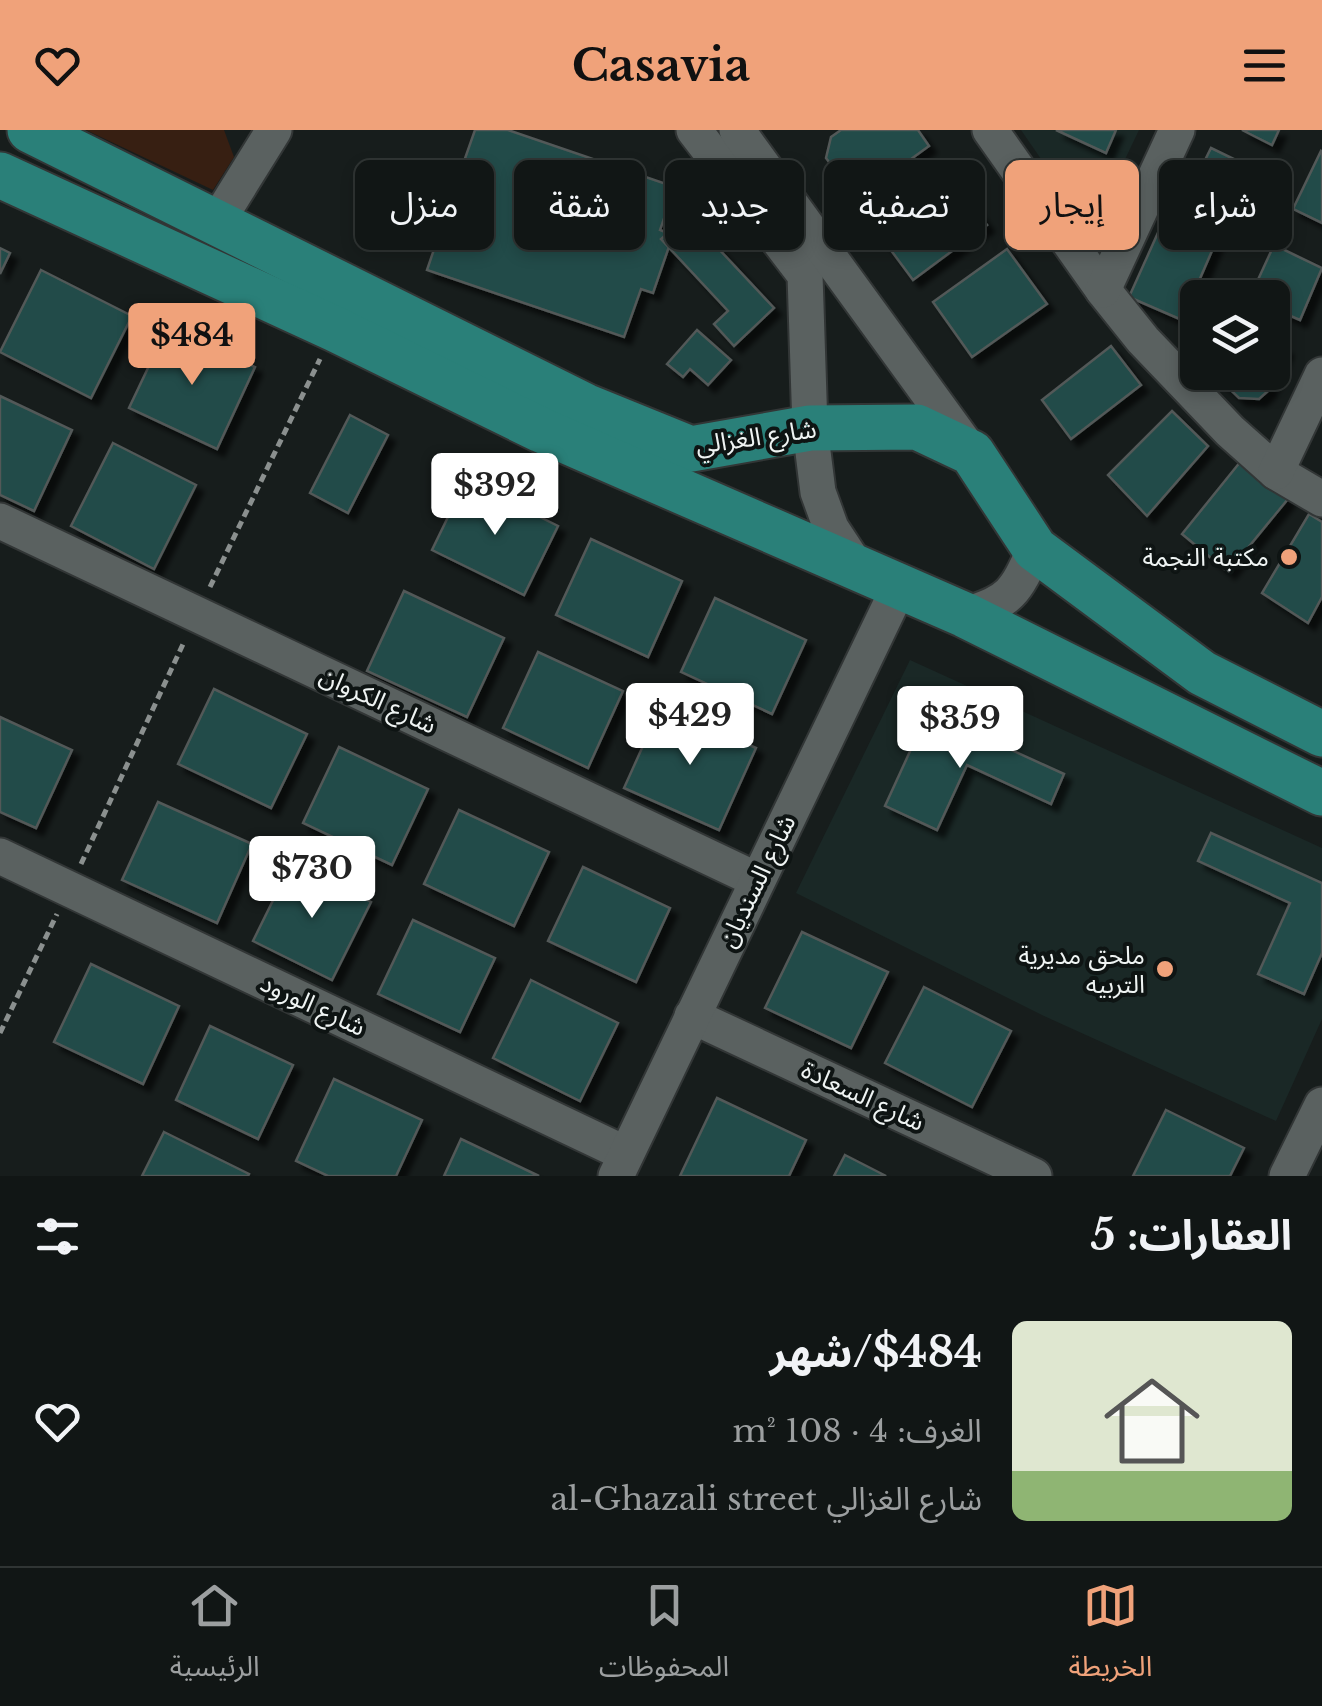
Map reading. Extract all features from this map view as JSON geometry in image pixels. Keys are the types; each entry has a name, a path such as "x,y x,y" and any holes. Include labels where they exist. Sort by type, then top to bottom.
{"main road":[{"name":"شارع الغزالي","path":"30,130 585,406 691,449 810,428 917,427 972,453"},
{"path":"0,175 335,329 541,430 965,614 1322,793"},
{"path":"972,453 1035,549 1202,673 1322,734"}],"street":[{"path":"215,224 274,130"},
{"path":"694,130 804,275 810,428 818,492 831,528 856,566"},
{"path":"737,130 972,453"},
{"path":"990,130 1102,290 1155,353 1230,431 1276,472 1322,499"},
{"path":"1102,290 1177,130"},
{"path":"1276,472 1322,375"},
{"name":"شارع الكروان","path":"0,520 757,880"},
{"path":"965,614 1001,604 1022,576 1035,549"},
{"name":"شارع السنديان","path":"621,1165 899,586"},
{"name":"شارع الورود","path":"0,856 621,1165"},
{"name":"شارع السعادة","path":"692,1016 1034,1176"},
{"path":"1287,1176 1322,1104"}],"path":[{"path":"0,1033 335,329"}],"shaded area":[{"path":"86,130 224,130 234,157 213,190"},
{"path":"1021,130 1139,130 1125,160 1041,159"},
{"path":"910,660 1322,848 1322,1019 1276,1121 1044,1016 796,893"}],"building":[{"path":"475,130 508,130 596,160 514,160 514,250 645,250 645,177 665,184 665,216 660,230 665,232 668,250 653,293 641,289 624,337 427,270 434,250 494,250 494,160 464,160"},
{"path":"841,130 918,130 929,146 910,160 827,160 831,137"},
{"path":"1056,130 1116,130 1106,153"},
{"path":"1242,130 1279,130 1272,145"},
{"path":"1211,148 1236,160 1205,160"},
{"path":"1322,152 1322,223 1293,209"},
{"path":"1159,231 1159,250 1212,250 1199,280 1180,280 1180,319 1129,297"},
{"path":"0,248 10,253 0,274"},
{"path":"671,250 720,250 774,308 734,346 714,324 728,311"},
{"path":"891,250 953,250 913,280"},
{"path":"1008,250 1047,304 972,357 933,302"},
{"path":"1272,250 1284,250 1322,268 1300,320 1290,316 1290,280 1258,280"},
{"path":"41,270 132,316 91,398 0,352"},
{"path":"168,326 255,367 217,449 129,408"},
{"path":"697,330 731,360 708,385 690,369 683,377 667,364"},
{"path":"1111,346 1141,385 1071,439 1042,400"},
{"path":"1231,390 1268,390 1259,399 1239,398"},
{"path":"0,396 72,430 34,511 0,495"},
{"path":"1172,411 1208,446 1147,516 1108,475"},
{"path":"350,415 388,435 348,513 310,493"},
{"path":"113,443 196,485 154,569 71,526"},
{"path":"1241,461 1288,499 1228,572 1182,534"},
{"path":"466,480 558,526 524,595 432,550"},
{"path":"1309,514 1322,522 1322,597 1308,623 1262,593"},
{"path":"591,539 682,581 648,657 556,615"},
{"path":"404,591 504,638 467,717 367,671"},
{"path":"715,598 806,640 772,714 681,672"},
{"path":"538,652 623,691 588,768 503,728"},
{"path":"214,689 307,734 271,808 178,764"},
{"path":"661,706 756,748 719,830 624,788"},
{"path":"928,712 1064,774 1051,804 967,765 937,830 885,806"},
{"path":"0,717 72,750 36,828 0,812"},
{"path":"339,747 428,789 392,865 303,823"},
{"path":"158,802 252,844 217,923 122,880"},
{"path":"459,810 549,852 514,926 424,884"},
{"path":"1211,833 1322,883 1322,953 1304,994 1258,974 1290,903 1198,861"},
{"path":"292,862 371,902 332,980 253,941"},
{"path":"583,867 670,908 636,982 548,941"},
{"path":"413,920 495,958 460,1032 378,994"},
{"path":"802,932 888,972 851,1048 765,1008"},
{"path":"91,964 179,1006 143,1084 54,1042"},
{"path":"531,980 618,1023 580,1101 493,1058"},
{"path":"924,987 1011,1031 972,1107 885,1063"},
{"path":"210,1026 293,1065 258,1139 176,1100"},
{"path":"334,1079 422,1120 396,1176 328,1176 296,1161"},
{"path":"717,1098 806,1140 789,1176 680,1176"},
{"path":"1166,1110 1244,1148 1230,1176 1133,1176"},
{"path":"164,1132 249,1174 248,1176 142,1176"},
{"path":"461,1139 539,1176 444,1176"},
{"path":"845,1155 886,1176 834,1176"}],"place":[{"name":"مكتبة النجمة","path":"1289,557"},
{"name":"ملحق مديرية التربيه","path":"1165,969"}]}
